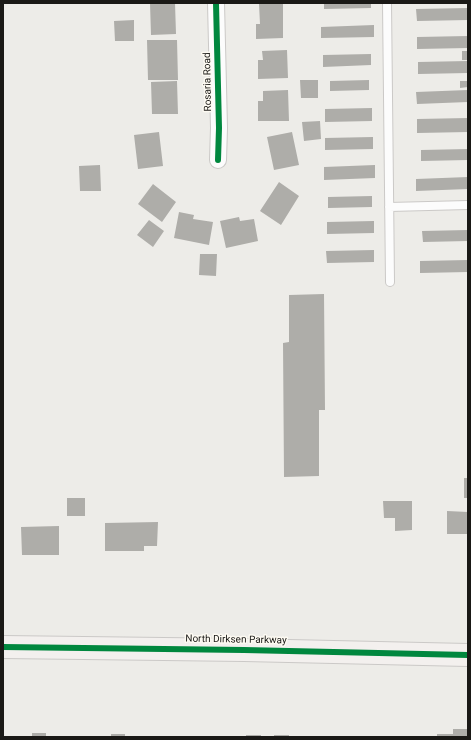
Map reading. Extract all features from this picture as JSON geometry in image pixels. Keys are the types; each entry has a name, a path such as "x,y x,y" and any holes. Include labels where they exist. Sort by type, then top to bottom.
{"main road":[{"name":"North Dirksen Parkway","path":"3,647 244,650 468,656"}],"street":[{"name":"Rosaria Road","path":"216,3 219,128 218,160"}],"lane":[{"path":"387,3 390,282"},
{"path":"389,207 468,204"}],"building":[{"path":"150,3 175,3 176,34 151,35"},
{"path":"283,3 283,38 256,39 256,24 260,24 259,4"},
{"path":"324,3 371,3 371,8 324,9"},
{"path":"468,8 468,20 417,21 416,9"},
{"path":"134,20 134,41 115,41 114,21"},
{"path":"374,25 374,37 321,38 321,27"},
{"path":"468,36 468,48 417,49 417,37"},
{"path":"147,40 177,40 178,80 148,80"},
{"path":"287,50 288,78 258,79 258,60 263,60 262,51"},
{"path":"462,51 468,51 468,60 462,60"},
{"path":"371,54 371,65 323,67 323,55"},
{"path":"468,61 468,73 418,74 418,62"},
{"path":"300,80 318,80 318,98 301,98"},
{"path":"369,80 369,90 330,91 330,81"},
{"path":"177,81 178,114 152,114 151,82"},
{"path":"460,81 468,81 468,87 460,88"},
{"path":"288,90 289,121 258,121 258,101 263,101 263,91"},
{"path":"468,90 468,102 417,104 416,92"},
{"path":"372,108 372,121 325,122 325,109"},
{"path":"468,118 468,132 417,133 417,119"},
{"path":"320,121 321,139 304,141 302,122"},
{"path":"159,132 163,166 138,169 134,135"},
{"path":"292,132 299,165 274,170 267,137"},
{"path":"373,137 373,149 325,150 325,138"},
{"path":"468,149 468,160 421,161 421,150"},
{"path":"100,165 101,191 80,191 79,166"},
{"path":"375,165 375,178 324,180 324,167"},
{"path":"468,177 468,189 416,191 416,179"},
{"path":"279,182 299,196 281,225 260,211"},
{"path":"153,184 176,202 162,222 138,204"},
{"path":"372,196 372,207 328,208 328,197"},
{"path":"179,212 194,215 193,219 213,222 209,245 174,238"},
{"path":"239,217 240,221 254,219 258,241 226,248 220,221"},
{"path":"149,220 164,231 153,247 137,235"},
{"path":"374,221 374,233 327,234 327,222"},
{"path":"468,230 468,241 423,242 422,231"},
{"path":"374,250 374,262 327,263 326,251"},
{"path":"200,254 217,254 216,276 199,275"},
{"path":"468,260 468,272 420,273 420,261"},
{"path":"324,294 325,410 319,410 319,476 284,477 283,343 289,342 289,295"},
{"path":"464,478 468,478 468,498 464,498"},
{"path":"67,498 85,498 85,516 67,516"},
{"path":"383,501 412,501 412,530 395,531 395,518 384,518"},
{"path":"447,511 468,512 468,534 447,534"},
{"path":"158,522 157,546 144,546 144,551 105,551 105,523"},
{"path":"59,526 59,555 22,555 21,527"},
{"path":"453,729 468,729 468,737 437,737 437,734 453,734"},
{"path":"32,733 46,733 46,737 32,737"},
{"path":"111,734 125,734 125,737 111,737"},
{"path":"246,735 261,735 261,737 246,737"},
{"path":"274,735 289,735 289,737 274,737"}],"cycle path":[{"path":"216,3 219,128 218,160"},
{"path":"3,647 468,655"}]}
